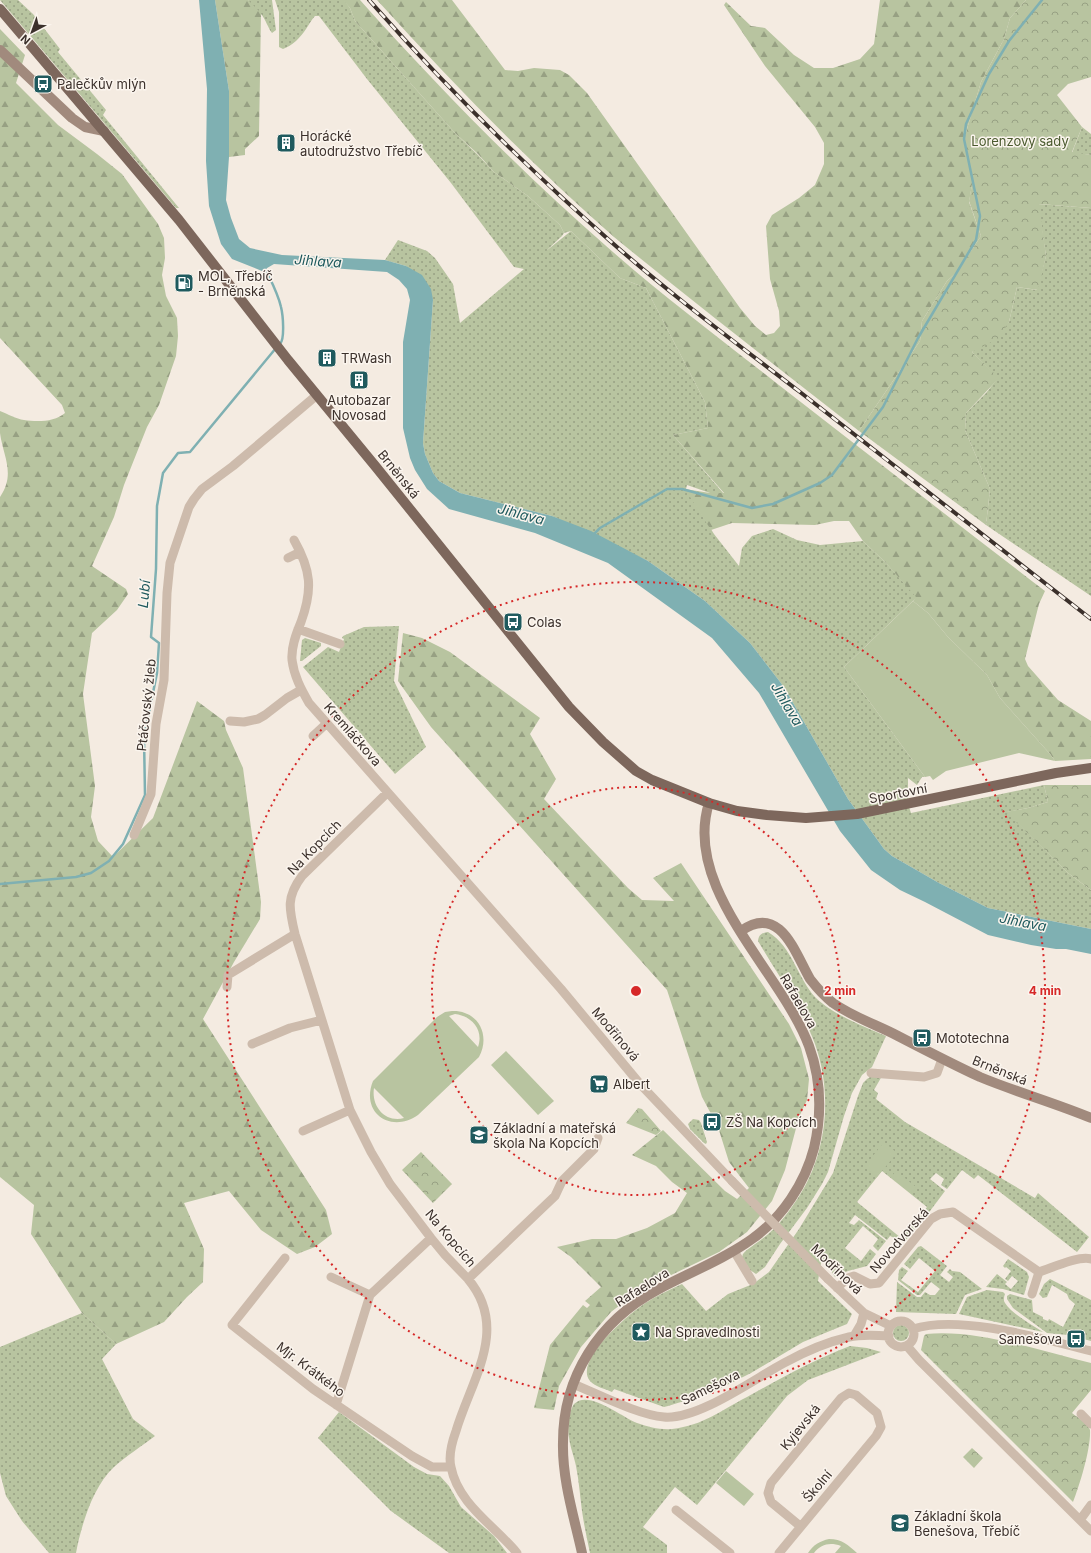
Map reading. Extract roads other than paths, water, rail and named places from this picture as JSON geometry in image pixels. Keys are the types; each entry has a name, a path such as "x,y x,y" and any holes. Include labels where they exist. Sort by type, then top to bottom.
{"main road":[{"name":"Brněnská","path":"0,9 179,220 288,360 405,502 569,707 603,742 636,771 652,780 709,803"},
{"path":"0,50 72,118 85,127 104,131"},
{"name":"Sportovní","path":"709,803 751,813 806,818 857,814 1056,773 1091,768"},
{"path":"709,803 705,816 704,834 705,846 712,876 721,897 741,932"},
{"name":"Brněnská","path":"741,932 748,926 756,923 775,926 786,937 812,981 826,997 851,1013 942,1059 988,1080 1091,1118"},
{"name":"Rafaelova","path":"582,1553 565,1470 562,1444 564,1418 573,1384 582,1361 609,1325 623,1312 656,1290 751,1241 768,1226 794,1193 805,1174 813,1150 818,1126 819,1090 815,1068 805,1036 788,1006 741,932"}],"street":[{"name":"Ptáčovský žleb","path":"134,835 151,794 156,724 164,680 167,593 170,563 189,507 194,498 202,489 233,466 281,424 317,396"},
{"name":"Kremláčkova","path":"294,540 305,563 309,579 308,596 294,641 292,659 296,678 308,703 387,792"},
{"path":"288,558 300,552"},
{"path":"298,629 340,644"},
{"path":"230,721 244,722 258,719 301,690"},
{"path":"313,736 326,724"},
{"name":"Na Kopcích","path":"387,792 302,876 292,892 290,912 295,934 350,1110 371,1152 390,1184 431,1238 468,1279 555,1196 562,1181 594,1149 598,1138"},
{"name":"Modřínová","path":"387,792 561,989 640,1084 732,1181 837,1288 864,1313 891,1326"},
{"path":"227,988 228,975 295,934"},
{"path":"252,1044 290,1028 322,1020"},
{"path":"871,1073 924,1076 937,1073 942,1059"},
{"path":"303,1131 350,1110"},
{"name":"Novodvorská","path":"837,1288 848,1278 854,1276 870,1284 878,1284 931,1219 940,1214 953,1212 1039,1272"},
{"path":"336,1405 370,1295 431,1238"},
{"path":"734,1251 752,1281"},
{"path":"1032,1294 1039,1272 1075,1260 1087,1257 1091,1258"},
{"name":"Mjr. Krátkého","path":"285,1258 232,1325 313,1389 423,1462 432,1467 451,1467"},
{"path":"331,1277 370,1295"},
{"path":"468,1279 481,1298 487,1323 487,1339 482,1362 464,1406 452,1444 450,1457 451,1467 459,1488 469,1503 517,1553"},
{"path":"854,1336 861,1324 864,1313"},
{"path":"897,1321 905,1321 912,1325 913,1329 914,1337 910,1344 906,1346 895,1345 890,1340 889,1336 891,1326 897,1321"},
{"path":"913,1329 927,1324 985,1327 1091,1351"},
{"name":"Samešova","path":"573,1384 638,1411 666,1418 679,1416 703,1408 722,1399 786,1362 836,1340 854,1336 889,1336"},
{"path":"906,1346 918,1360 1091,1531"},
{"name":"Kyjevská","path":"800,1526 771,1502 768,1493 771,1483 841,1398 849,1393 856,1395 877,1413 881,1427 876,1436"},
{"path":"1082,1414 1091,1424"},
{"name":"Školní","path":"779,1553 876,1436"},
{"path":"1080,1520 1091,1505"},
{"path":"676,1510 730,1553"}],"water":[{"name":"Jihlava","path":"199,0 215,0 229,91 229,157 226,200 239,239 250,248 282,255 385,260 406,266 422,275 431,289 433,300 423,443 425,454 433,473 439,481 460,493 552,516 591,531 648,561 705,601 750,643 784,687 848,799 884,849 892,856 939,883 988,908 1091,929 1091,954 1066,949 1031,945 988,935 900,890 871,870 840,831 759,693 712,638 608,563 535,533 449,509 427,489 415,470 410,458 403,428 403,342 410,300 407,289 399,280 387,272 274,264 262,271 232,259 221,244 209,206 206,161 207,89"}],"waterway":[{"path":"593,535 600,528 667,489 682,489 752,508 773,504 820,483 832,475 883,407 918,338 976,240 980,216 964,139 966,124 989,74 1009,41 1042,0"},
{"name":"Lubí","path":"264,266 280,302 283,321 283,337 280,344"},
{"name":"Lubí","path":"0,884 76,877 91,873 109,861 123,844 145,795 144,737 157,673 159,643 151,637 156,569 157,506 163,473 178,453 190,452 276,348"}],"railway":[{"path":"369,0 455,94 515,154 577,212 632,260 703,318 1091,619"}],"place":[{"name":"Palečkův mlýn","path":"43,84"},
{"name":"Horácké autodružstvo Třebíč","path":"286,143"},
{"name":"MOL, Třebíč - Brněnská","path":"184,283"},
{"name":"TRWash","path":"327,358"},
{"name":"Autobazar Novosad","path":"359,380"},
{"name":"Colas","path":"513,622"},
{"name":"Mototechna","path":"922,1038"},
{"name":"Albert","path":"599,1084"},
{"name":"ZŠ Na Kopcích","path":"712,1122"},
{"name":"Základní a mateřská škola Na Kopcích","path":"479,1135"},
{"name":"Na Spravedlnosti","path":"641,1332"},
{"name":"Samešova","path":"1076,1339"},
{"name":"Základní škola Benešova, Třebíč","path":"900,1523"}],"park label":[{"name":"Lorenzovy sady","path":"1020,141"}]}
